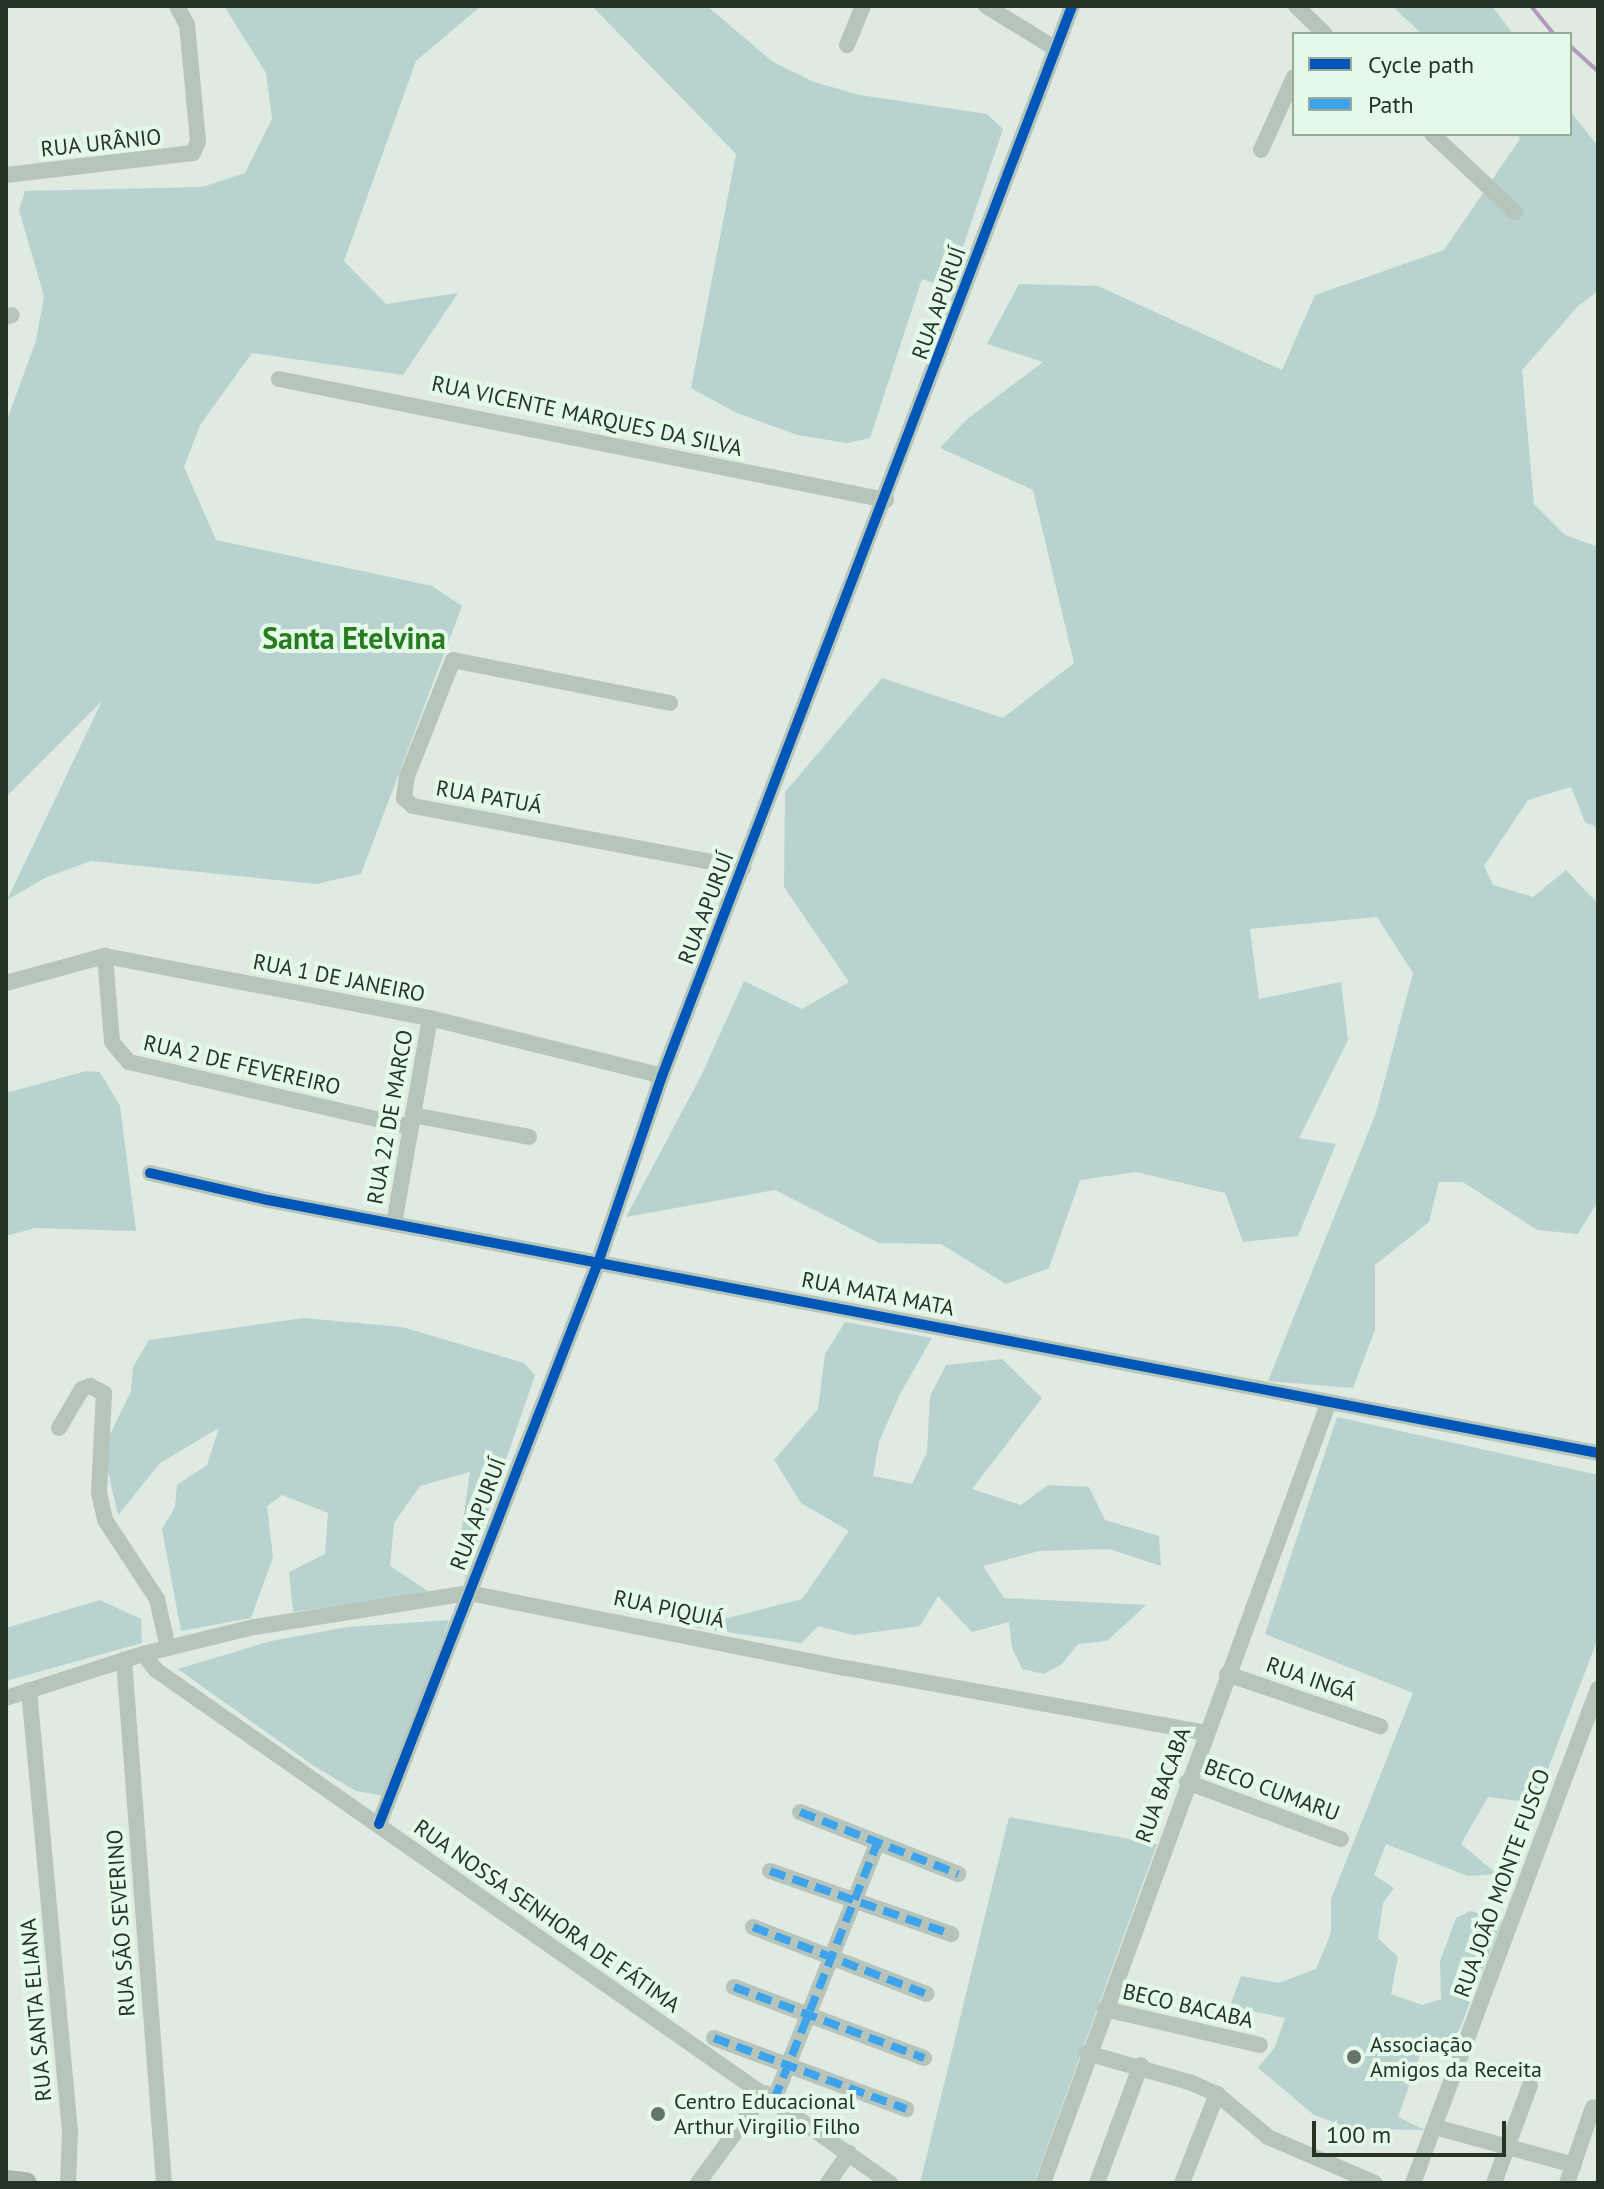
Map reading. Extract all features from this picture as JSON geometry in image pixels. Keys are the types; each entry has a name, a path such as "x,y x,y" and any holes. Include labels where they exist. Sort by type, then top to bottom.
{"main road":[{"path":"6,2181 26,2183"}],"street":[{"name":"RUA URÂNIO","path":"6,175 187,157 197,149 187,25 177,6"},
{"path":"847,45 863,6"},
{"path":"986,6 1053,47"},
{"name":"RUA APURUÍ","path":"379,1824 599,1260 662,1076 886,500 1053,47 1072,6"},
{"path":"1296,6 1319,32"},
{"path":"1261,150 1292,81"},
{"path":"1434,136 1515,212"},
{"name":"RUA VICENTE MARQUES DA SILVA","path":"279,379 886,500"},
{"name":"RUA PATUÁ","path":"670,703 453,660 407,776 404,798 413,806 743,868"},
{"name":"RUA 1 DE JANEIRO","path":"6,983 105,956 430,1018 662,1076"},
{"name":"RUA 2 DE FEVEREIRO","path":"105,956 112,1042 129,1062 412,1121 529,1137"},
{"name":"RUA 22 DE MARCO","path":"394,1224 430,1018"},
{"name":"RUA MATA MATA","path":"150,1173 394,1224 599,1260 1328,1404 1598,1453"},
{"path":"59,1428 82,1389 90,1386 104,1393 99,1493 105,1520 157,1599 168,1648"},
{"name":"RUA BACABA","path":"1043,2183 1087,2053 1328,1404"},
{"name":"RUA PIQUIÁ","path":"6,1698 143,1654 254,1627 469,1593 846,1668 1206,1733"},
{"name":"RUA NOSSA SENHORA DE FÁTIMA","path":"143,1654 156,1670 890,2183"},
{"name":"RUA SÃO SEVERINO","path":"124,1660 164,2183"},
{"name":"RUA INGÁ","path":"1227,1674 1380,1726"},
{"name":"RUA JOÃO MONTE FUSCO","path":"1413,2183 1598,1689"},
{"name":"RUA SANTA ELIANA","path":"29,1690 70,2134 68,2183"},
{"name":"BECO CUMARU","path":"1187,1782 1341,1839"},
{"path":"800,1812 958,1874"},
{"path":"698,2183 790,2067 877,1844"},
{"path":"770,1871 951,1934"},
{"path":"753,1927 927,1994"},
{"path":"734,1987 924,2058"},
{"name":"BECO BACABA","path":"1105,2009 1260,2045"},
{"path":"714,2038 906,2109"},
{"path":"1087,2053 1141,2065 1217,2094 1268,2137 1375,2183"},
{"path":"1097,2183 1141,2065"},
{"path":"1494,2183 1530,2085"},
{"path":"1182,2183 1217,2094"},
{"path":"1567,2183 1593,2107"},
{"path":"1435,2127 1574,2165"},
{"path":"828,2183 849,2153"}],"shaded area":[{"path":"224,6 481,6 416,61 344,261 386,304 458,293 403,375 252,353 200,425 184,467 216,540 432,586 462,606 361,874 316,884 91,861 47,877 7,900 102,701 6,797 6,422 36,341 44,296 19,210 25,191 202,187 245,173 272,119 266,73"},
{"path":"592,6 707,6 773,62 814,82 860,95 987,114 1003,129 949,288 922,279 870,438 847,443 797,435 735,412 691,388 736,154"},
{"path":"1392,6 1492,6 1512,32 1420,32"},
{"path":"1572,114 1598,146 1598,291 1578,306 1522,370 1534,504 1565,535 1598,547 1598,828 1585,822 1571,787 1528,800 1484,866 1493,885 1533,897 1566,870 1598,904 1598,1201 1578,1234 1537,1230 1463,1182 1439,1182 1429,1222 1375,1265 1375,1330 1353,1388 1268,1381 1376,1113 1413,973 1377,917 1250,929 1259,999 1341,982 1348,1040 1299,1138 1336,1144 1298,1236 1243,1242 1225,1193 1136,1172 1080,1180 1049,1268 1006,1284 941,1244 879,1243 775,1190 626,1217 702,1074 744,981 802,1009 849,982 784,887 785,792 882,678 1003,718 1074,663 1033,490 940,448 966,420 1043,362 987,344 1019,284 1098,286 1282,370 1315,295 1444,250 1520,139 1518,136 1572,136"},
{"path":"86,1071 100,1072 120,1106 136,1231 35,1228 6,1236 6,1093"},
{"path":"304,1318 402,1327 524,1363 535,1375 465,1579 460,1540 470,1472 420,1486 394,1523 390,1566 431,1593 293,1612 289,1572 325,1554 328,1513 282,1495 267,1506 273,1557 251,1618 181,1631 162,1529 175,1507 177,1485 207,1465 219,1428 160,1463 118,1515 103,1449 131,1391 133,1367 149,1340"},
{"path":"845,1322 932,1338 900,1394 879,1442 873,1476 912,1484 927,1452 930,1396 946,1365 1002,1359 1042,1398 972,1489 1021,1505 1048,1485 1089,1487 1105,1520 1159,1536 1161,1566 1109,1549 1039,1551 983,1566 1004,1598 1146,1605 1107,1641 1078,1644 1062,1664 1044,1674 1022,1669 1012,1648 1009,1622 972,1632 938,1596 920,1626 853,1635 818,1626 802,1643 693,1627 802,1599 849,1531 801,1503 774,1460 818,1409 825,1354"},
{"path":"1337,1417 1598,1475 1598,1638 1535,1803 1488,1797 1461,1844 1497,1874 1468,1876 1386,1844 1374,1875 1394,1888 1383,1903 1378,1938 1398,1957 1391,1994 1422,2005 1441,1999 1440,1961 1456,1918 1471,1911 1502,1921 1455,2041 1426,2038 1398,2117 1425,2130 1353,2129 1314,2115 1258,2068 1275,2047 1285,2018 1230,2006 1241,1976 1279,1983 1316,1969 1331,1933 1331,1899 1413,1693 1265,1634"},
{"path":"100,1600 141,1619 142,1643 6,1681 6,1628"},
{"path":"449,1620 385,1796 356,1791 314,1766 178,1669 271,1641 347,1627"},
{"path":"1009,1817 1157,1844 1034,2183 920,2183"}],"waterway":[{"path":"1531,6 1552,32"},
{"path":"1572,48 1598,71"}],"marked path":[{"path":"800,1812 958,1874"},
{"path":"774,2100 877,1844"},
{"path":"770,1871 951,1934"},
{"path":"753,1927 927,1994"},
{"path":"734,1987 924,2058"},
{"path":"714,2038 906,2109"}],"cycle path":[{"path":"379,1824 599,1260 662,1076 1072,6"},
{"path":"150,1173 268,1200 1598,1453"}],"place":[{"name":"Associação Amigos da Receita","path":"1354,2057"},
{"name":"Centro Educacional Arthur Virgilio Filho","path":"658,2114"}],"district":[{"name":"Santa Etelvina","path":"354,638"}]}
